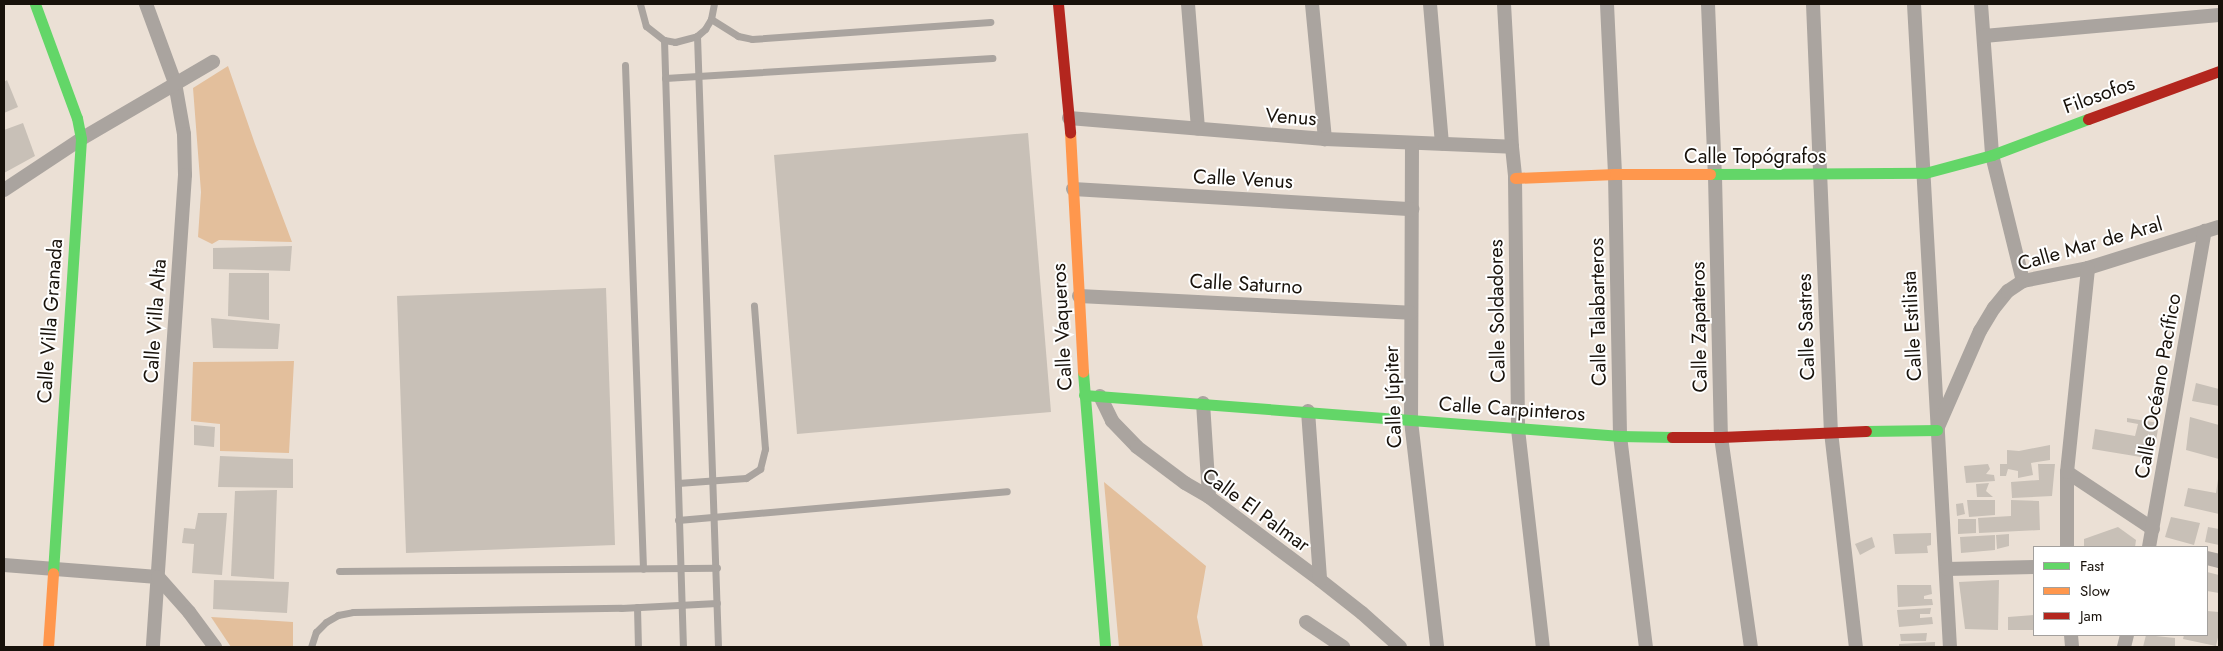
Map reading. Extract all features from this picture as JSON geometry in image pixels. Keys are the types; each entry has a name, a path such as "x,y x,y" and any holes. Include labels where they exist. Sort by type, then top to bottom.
{"street":[{"name":"Calle Villa Granada","path":"35,4 77,118 81,139 48,647"},
{"name":"Calle Villa Alta","path":"146,4 175,83 184,134 185,175 153,647"},
{"name":"Calle Vaqueros","path":"1058,4 1073,189 1084,395 1105,647"},
{"path":"1188,4 1198,129"},
{"path":"1312,4 1325,139"},
{"path":"1430,4 1442,143"},
{"name":"Calle Soldadores","path":"1504,4 1515,178 1518,428 1543,647"},
{"name":"Calle Talabarteros","path":"1607,4 1615,174 1620,436 1646,647"},
{"name":"Calle Zapateros","path":"1708,4 1715,176 1721,437 1751,647"},
{"name":"Calle Sastres","path":"1813,4 1831,432 1856,647"},
{"name":"Calle Estilista","path":"1914,4 1925,173 1937,430 1947,569 1950,647"},
{"path":"1981,4 1992,155 2023,281"},
{"path":"1984,36 2219,15"},
{"path":"4,190 81,139 213,62"},
{"name":"Filosofos","path":"1992,155 2219,71"},
{"name":"Venus","path":"1068,118 1325,139 1512,147"},
{"name":"Calle Júpiter","path":"1412,144 1412,421 1437,647"},
{"name":"Calle Topógrafos","path":"1515,178 1615,174 1715,176 1925,173 1992,155"},
{"name":"Calle Venus","path":"1073,189 1412,209"},
{"name":"Calle Mar de Aral","path":"1937,430 1980,331 1994,308 2008,291 2023,281 2088,268 2219,227"},
{"name":"Calle Océano Pacífico","path":"2150,546 2205,231"},
{"path":"2067,546 2067,472 2088,268"},
{"name":"Calle Saturno","path":"1079,296 1411,312"},
{"name":"Calle Carpinteros","path":"1084,395 1620,436 1721,437 1937,430"},
{"name":"Calle El Palmar","path":"1100,396 1112,421 1137,447 1185,483 1209,497 1320,580 1400,647"},
{"path":"1203,403 1209,497"},
{"path":"1308,412 1320,580"},
{"path":"2067,472 2153,529"},
{"path":"4,565 53,567 158,577 215,647"},
{"path":"1947,569 2033,567"},
{"path":"1306,622 1343,647"}],"lane":[{"path":"640,4 646,26 664,40 675,42 697,36 705,29 711,19 714,4"},
{"path":"711,19 738,36 752,39 990,22"},
{"path":"697,36 712,480 717,568 718,647"},
{"path":"664,40 683,647"},
{"path":"665,78 992,58"},
{"path":"625,65 643,568"},
{"path":"678,483 746,478 760,469 764,459 754,305"},
{"path":"678,520 1007,491"},
{"path":"339,571 717,568"},
{"path":"311,647 316,632 326,622 338,615 352,612 637,607 717,603"},
{"path":"637,607 638,647"}],"shaded area":[{"path":"228,66 292,242 219,240 212,244 198,237 201,192 193,88"},
{"path":"294,361 289,453 220,451 220,424 191,421 193,362"},
{"path":"1104,482 1206,566 1197,617 1203,647 1119,647"},
{"path":"211,617 293,622 293,647 231,647"}],"building":[{"path":"7,80 18,107 4,113 4,82"},
{"path":"23,123 35,156 4,173 4,130"},
{"path":"1028,133 1051,412 797,434 774,155"},
{"path":"292,246 290,271 213,269 213,248"},
{"path":"229,273 269,273 269,320 228,316"},
{"path":"606,288 615,545 406,553 397,296"},
{"path":"211,318 280,324 278,349 213,348"},
{"path":"2196,383 2219,389 2219,406 2192,401"},
{"path":"2190,417 2219,425 2219,459 2186,450"},
{"path":"2127,418 2159,423 2153,459 2092,449 2095,429 2135,436 2138,424 2127,422"},
{"path":"194,425 215,427 214,447 194,445"},
{"path":"2050,445 2050,460 2031,463 2033,475 2018,478 2018,471 2008,469 2006,476 2000,476 2000,464 2007,464 2007,450 2019,451"},
{"path":"220,456 293,459 293,488 218,487"},
{"path":"1988,464 1990,469 1986,474 1994,475 1995,481 1966,483 1964,466"},
{"path":"2038,464 2055,464 2052,496 2012,498 2011,482 2039,480"},
{"path":"2218,479 2219,514 2184,506 2188,488 2216,493"},
{"path":"1989,483 1986,491 1993,497 1977,497 1976,484"},
{"path":"277,490 274,579 231,576 235,491"},
{"path":"1967,500 1995,500 1995,515 1969,517"},
{"path":"2011,500 2039,501 2040,530 1979,533 1978,518 2011,516"},
{"path":"1963,503 1965,514 1957,516 1956,504"},
{"path":"198,513 227,513 222,575 192,573 194,544 182,543 184,528 195,529"},
{"path":"2171,517 2200,523 2194,545 2165,537"},
{"path":"1958,519 1976,519 1976,533 1958,534"},
{"path":"2118,527 2136,540 2135,546 2084,546 2084,539"},
{"path":"2208,527 2219,529 2219,545 2205,542"},
{"path":"1931,533 1931,545 1927,546 1928,553 1895,554 1893,534"},
{"path":"2009,534 2009,546 1997,549 1996,535"},
{"path":"1995,535 1995,550 1961,553 1960,537"},
{"path":"1872,537 1875,547 1860,555 1855,544"},
{"path":"2208,572 2219,575 2219,593 2208,591"},
{"path":"214,580 289,582 287,613 213,609"},
{"path":"1999,580 1998,630 1965,629 1959,582"},
{"path":"1897,585 1931,585 1932,594 1924,596 1924,599 1932,599 1933,605 1898,607"},
{"path":"1931,608 1930,614 1920,614 1920,618 1932,617 1933,624 1899,627 1897,610"},
{"path":"2208,611 2219,612 2219,633 2216,646 2183,639 2184,636 2208,636"},
{"path":"2033,615 2033,630 2008,630 2008,617"},
{"path":"1927,633 1926,641 1901,641 1900,634"},
{"path":"2146,636 2175,638 2175,647 2143,647"},
{"path":"1935,642 1935,647 1899,647 1899,644"}],"traffic: fast":[{"path":"35,4 77,118 81,139 53,573"},
{"path":"1710,174 1925,173 1992,155 2088,119"},
{"path":"1083,372 1105,647"},
{"path":"1084,395 1620,436 1672,437"},
{"path":"1866,431 1937,430"}],"traffic: slow":[{"path":"1070,132 1083,372"},
{"path":"1515,178 1615,174 1710,174"},
{"path":"48,647 53,573"}],"traffic: jam":[{"path":"1058,4 1070,132"},
{"path":"2088,119 2219,71"},
{"path":"1672,437 1721,437 1866,431"}]}
